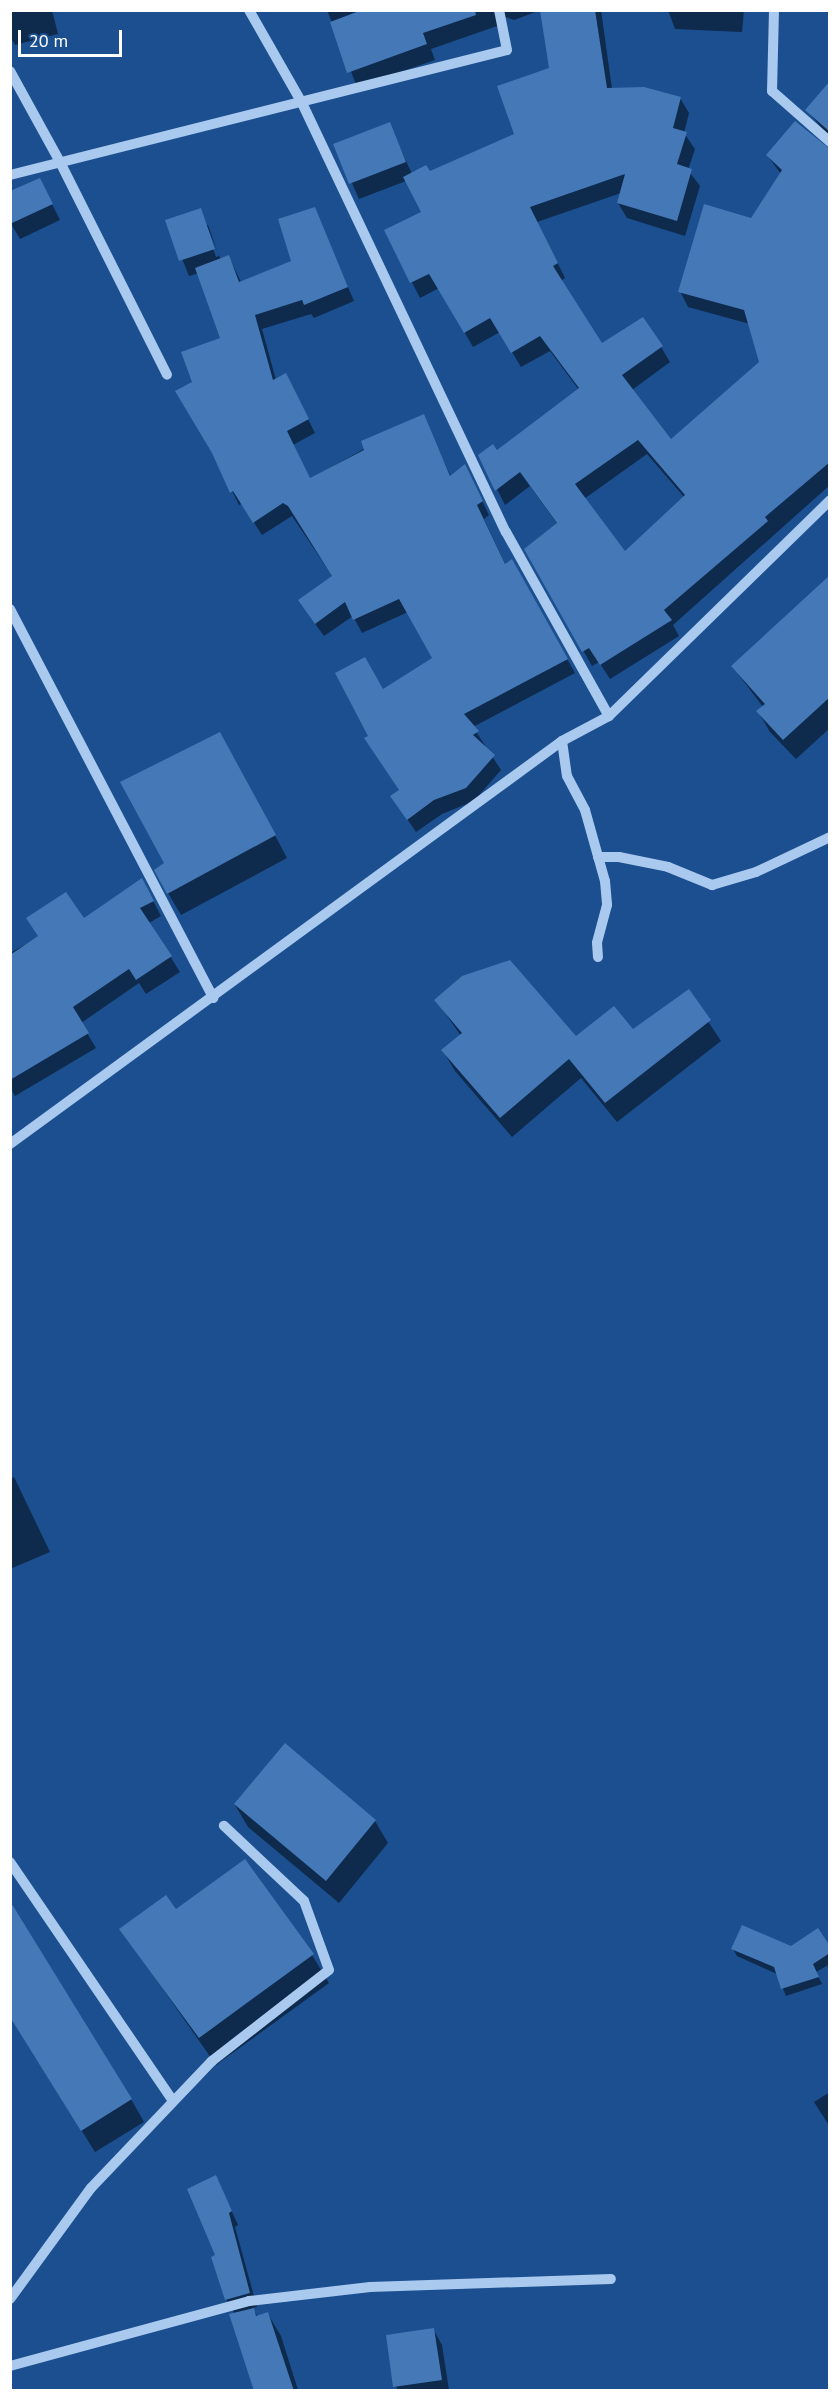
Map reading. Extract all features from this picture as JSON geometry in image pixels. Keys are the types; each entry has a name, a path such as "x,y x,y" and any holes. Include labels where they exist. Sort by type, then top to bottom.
{"street":[{"path":"249,10 302,103 506,532 609,716"},
{"path":"10,175 507,50 499,10"},
{"path":"774,10 772,91 830,142"},
{"path":"10,71 60,162 167,375"},
{"path":"10,1144 562,741 609,716 830,500"},
{"path":"10,609 213,998"},
{"path":"562,741 567,776 585,810 598,857 607,905 597,943 598,957"},
{"path":"598,857 619,857 668,867 712,885 756,872 830,837"},
{"path":"10,2299 91,2188 173,2101 212,2061 329,1970 304,1901 224,1826"},
{"path":"10,1862 173,2101"},
{"path":"10,2366 249,2301 370,2287 611,2279"}],"building":[{"path":"362,10 475,10 476,15 423,33 427,44 347,73 330,22"},
{"path":"540,10 595,10 607,88 644,87 681,97 673,128 687,132 677,164 692,169 677,221 617,203 625,174 530,207 558,263 553,266 602,343 643,317 663,346 622,375 671,439 759,362 744,310 678,292 704,204 751,218 782,170 766,155 795,121 830,149 830,462 765,517 768,521 664,610 672,620 600,665 589,648 582,652 524,549 557,523 520,472 495,491 478,455 493,444 497,450 579,388 540,336 511,353 490,318 464,333 429,274 410,283 384,230 421,212 403,177 426,165 430,171 514,134 497,86 549,68","holes":["638,440 685,495 625,551 575,484"]},
{"path":"830,81 830,132 805,110"},
{"path":"390,122 406,162 349,184 333,144"},
{"path":"40,178 53,204 10,224 10,191"},
{"path":"315,207 348,287 304,305 302,300 255,315 273,380 286,373 309,419 287,431 310,478 364,450 361,441 424,414 450,476 465,464 483,501 477,505 505,564 512,559 568,659 464,714 479,731 473,735 495,755 466,788 434,800 407,820 390,796 399,790 364,738 368,736 335,673 365,657 383,689 432,658 399,599 353,620 345,602 315,624 298,600 332,576 288,506 283,503 253,523 233,491 230,493 212,453 175,391 192,382 181,352 220,338 195,268 229,255 239,282 291,261 278,219"},
{"path":"201,208 215,249 179,261 165,220"},
{"path":"830,575 830,697 783,740 756,711 765,704 731,666"},
{"path":"220,732 276,835 167,894 154,870 164,863 120,782"},
{"path":"142,878 154,901 140,908 172,956 136,980 129,969 73,1007 89,1033 10,1080 10,955 38,936 26,918 66,892 84,918"},
{"path":"510,960 576,1036 614,1006 633,1029 689,989 711,1020 605,1103 569,1059 500,1118 441,1050 462,1033 434,1000 462,976"},
{"path":"285,1743 376,1820 326,1881 234,1804"},
{"path":"245,1859 314,1954 199,2038 119,1929 166,1895 176,1909"},
{"path":"10,1901 132,2099 81,2131 10,2017"},
{"path":"742,1925 791,1946 818,1928 830,1946 830,1953 813,1964 819,1977 781,1989 774,1967 731,1949"},
{"path":"216,2175 232,2211 229,2213 250,2293 225,2300 211,2257 215,2255 187,2189"},
{"path":"254,2308 256,2316 268,2312 294,2391 254,2391 229,2314"},
{"path":"434,2328 442,2380 393,2387 386,2335"}]}
